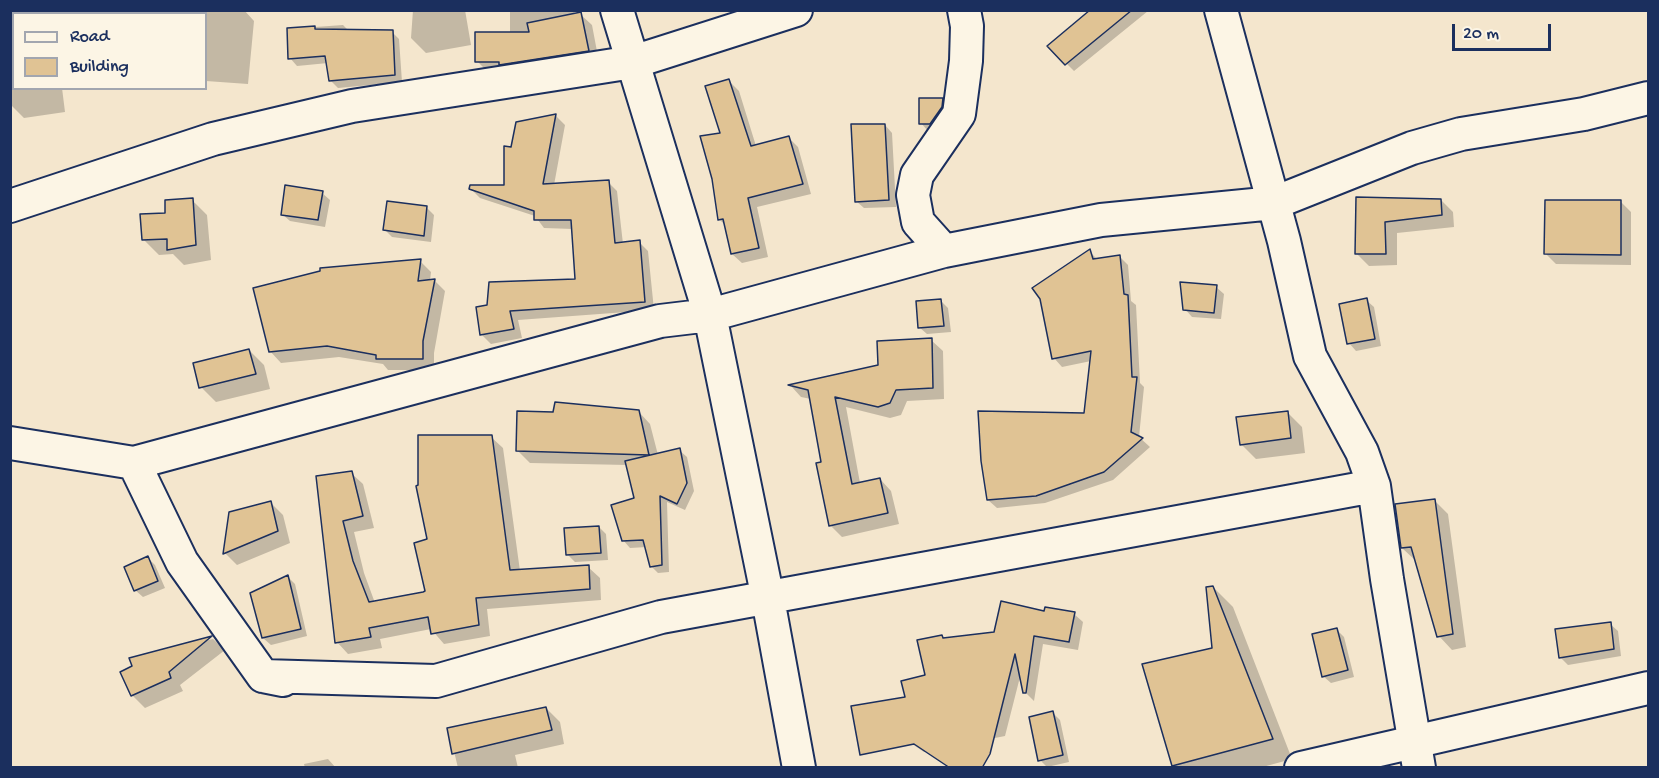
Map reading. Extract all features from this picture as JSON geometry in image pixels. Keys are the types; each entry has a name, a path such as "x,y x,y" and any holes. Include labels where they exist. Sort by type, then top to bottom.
{"street":[{"path":"617,10 710,315 768,599 799,768"},
{"path":"10,206 213,139 352,106 633,62 796,10"},
{"path":"944,251 918,222 913,195 917,175 960,114 966,61 967,26 964,10"},
{"path":"1221,10 1274,203 1310,356 1362,452 1374,486 1417,754"},
{"path":"10,444 134,463 660,321 710,315 944,251 1101,220 1274,203 1412,148 1461,134 1584,114 1648,98"},
{"path":"134,463 182,562 263,676 316,686"},
{"path":"263,676 436,681 661,617 1374,486"},
{"path":"1301,768 1417,754 1648,688"}],"building":[{"path":"1090,10 1132,10 1065,65 1047,46"},
{"path":"581,12 589,51 499,65 499,62 475,62 475,32 529,32 527,23"},
{"path":"315,26 315,29 393,30 395,75 329,81 325,56 288,59 287,28"},
{"path":"729,79 751,146 789,136 803,184 748,198 759,248 731,254 723,219 718,220 712,179 700,136 720,133 705,86"},
{"path":"919,98 943,98 942,107 930,124 919,124"},
{"path":"556,114 543,184 609,180 615,243 640,240 645,302 510,311 514,329 480,335 476,307 487,305 489,282 575,279 571,220 534,220 534,211 469,189 470,185 504,185 504,146 511,147 516,122"},
{"path":"851,124 885,124 889,200 855,202"},
{"path":"285,185 323,191 318,220 281,215"},
{"path":"1356,197 1441,199 1442,215 1385,222 1386,254 1355,254"},
{"path":"193,198 196,245 167,250 167,239 142,240 140,214 165,213 165,200"},
{"path":"1545,200 1621,200 1621,255 1544,254"},
{"path":"387,201 427,206 424,236 383,230"},
{"path":"1090,249 1093,259 1120,255 1124,294 1128,295 1132,377 1137,377 1131,432 1143,438 1104,472 1036,496 987,500 981,461 978,411 1084,413 1091,351 1052,359 1040,299 1032,288"},
{"path":"421,259 418,281 435,279 423,341 423,359 376,359 376,355 327,346 269,352 253,288 320,271 320,268"},
{"path":"1180,282 1217,285 1214,313 1183,310"},
{"path":"1367,298 1375,339 1347,344 1339,304"},
{"path":"941,299 944,326 918,328 916,301"},
{"path":"932,338 933,388 896,390 890,403 878,407 835,397 852,484 880,478 888,513 829,526 816,463 821,462 808,390 788,385 878,365 877,341"},
{"path":"249,349 256,374 199,388 193,363"},
{"path":"555,402 639,410 649,455 516,451 517,411 553,412"},
{"path":"1288,411 1291,438 1240,445 1236,417"},
{"path":"418,435 492,435 510,570 589,565 590,589 476,598 479,625 431,634 428,617 369,628 371,637 335,643 316,476 352,471 363,516 343,521 353,561 369,602 423,592 425,591 414,543 427,539 416,486 418,485"},
{"path":"680,448 687,483 677,504 660,496 662,565 650,567 643,540 622,541 611,505 634,498 625,461"},
{"path":"1435,499 1453,634 1437,637 1411,547 1401,548 1395,504"},
{"path":"271,501 278,531 223,554 229,512"},
{"path":"599,526 601,553 566,555 564,528"},
{"path":"148,556 158,581 134,591 124,567"},
{"path":"288,575 301,629 262,638 250,593"},
{"path":"1213,586 1273,739 1172,766 1142,664 1212,648 1206,587"},
{"path":"1001,601 1044,611 1045,607 1075,612 1069,642 1034,636 1026,693 1023,693 1015,654 990,754 982,768 950,768 914,744 860,755 851,706 905,697 901,681 925,675 917,640 942,635 943,638 994,632"},
{"path":"1611,622 1614,649 1559,658 1555,629"},
{"path":"1337,628 1348,670 1322,677 1312,634"},
{"path":"212,636 169,672 171,678 131,696 120,672 132,666 129,658"},
{"path":"546,707 552,730 452,754 447,728"},
{"path":"1053,711 1063,755 1038,761 1029,717"}]}
